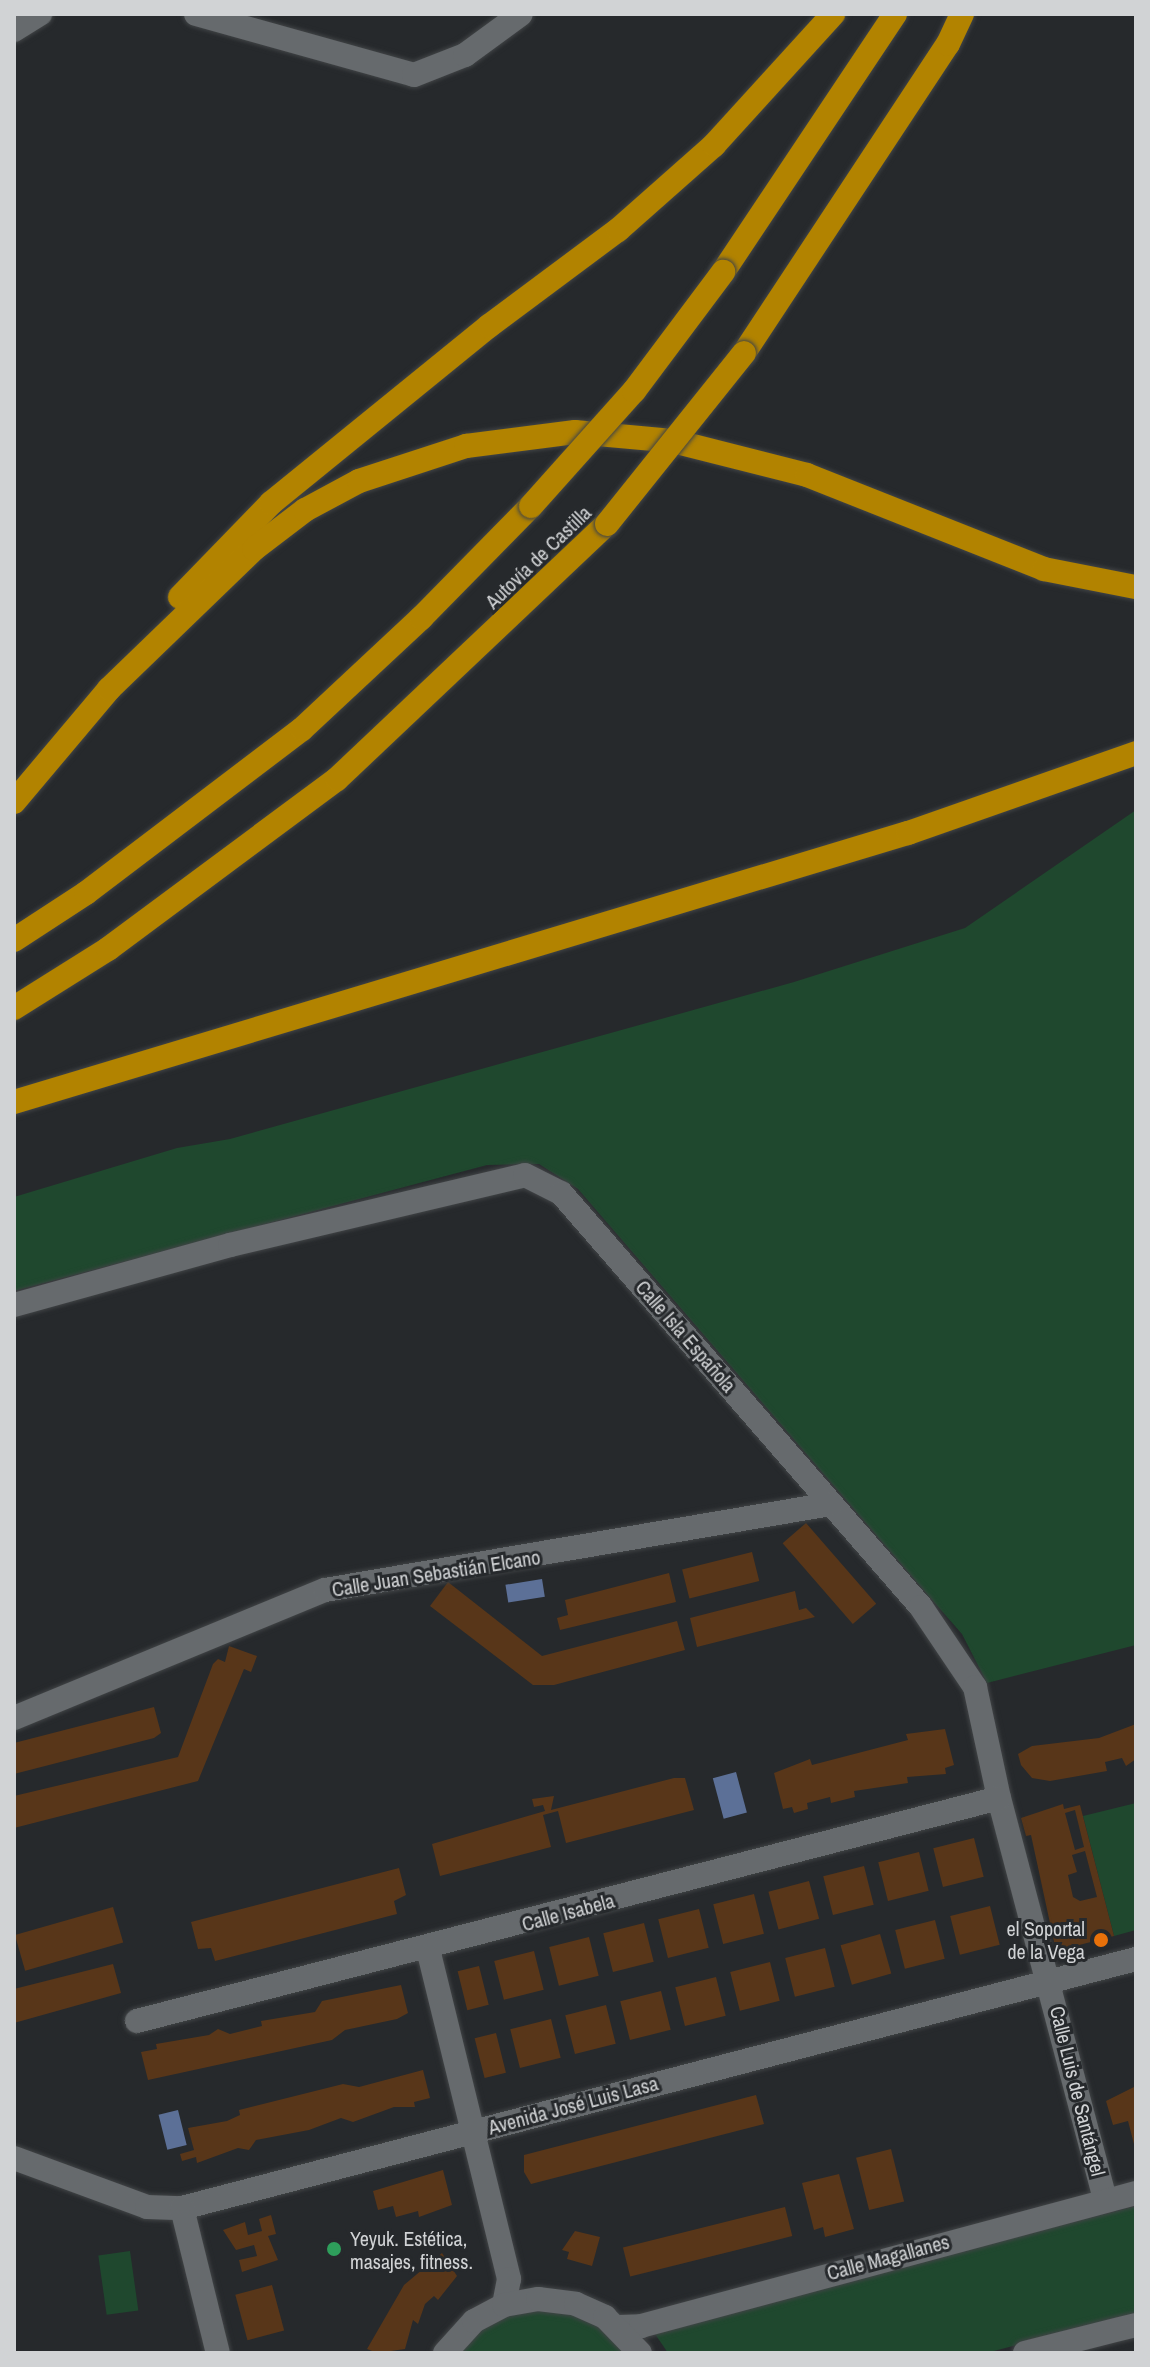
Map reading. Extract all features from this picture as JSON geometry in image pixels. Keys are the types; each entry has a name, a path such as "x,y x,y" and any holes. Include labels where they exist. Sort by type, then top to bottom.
{"highway":[{"path":"14,802 109,689 174,604 271,503 489,326 618,230 714,145 833,14"},
{"name":"Autovía de Castilla","path":"14,940 86,893 302,729 531,506 634,391 723,272 895,14"},
{"name":"Autovía de Castilla","path":"14,1008 108,949 337,779 607,524 744,353 948,44 962,14"},
{"path":"109,689 225,576 305,510 359,481 429,456 539,435 627,435 733,455 807,475 1044,569 1136,587"},
{"path":"14,1102 908,833 1136,753"}],"street":[{"path":"14,30 40,14"},
{"path":"196,14 231,18 381,69 414,75 436,69 494,38 521,14"},
{"name":"Calle Isla Española","path":"14,1305 230,1245 525,1175 561,1193 921,1607 975,1687 999,1798 1050,1981"},
{"name":"Calle Juan Sebastián Elcano","path":"14,1718 325,1590 831,1504"},
{"name":"Calle Isabela","path":"137,2021 428,1949 999,1798"},
{"path":"428,1949 515,2303"},
{"name":"Avenida José Luis Lasa","path":"14,2158 147,2207 182,2208 1136,1959"},
{"name":"Calle Luis de Santángel","path":"1050,1981 1105,2200"},
{"name":"Calle Magallanes","path":"633,2337 1136,2193"},
{"path":"182,2208 218,2353"},
{"path":"445,2353 474,2321 515,2303 576,2304 633,2337"},
{"path":"1025,2353 1136,2327"}],"green space":[{"path":"1136,810 1136,1645 987,1683 962,1634 578,1189 539,1164 487,1165 14,1291 14,1197 177,1148 230,1139 794,982 965,928"},
{"path":"1136,1803 1136,1930 1114,1936 1083,1816"},
{"path":"1136,2206 1136,2314 986,2353 668,2353 653,2331"},
{"path":"130,2251 138,2310 107,2315 98,2255"},
{"path":"549,2308 589,2319 629,2353 455,2353 473,2333 509,2313"}],"water":[{"path":"542,1579 545,1597 508,1603 505,1585"},
{"path":"736,1772 747,1813 724,1819 713,1778"},
{"path":"178,2110 187,2145 167,2150 159,2115"}],"building":[{"path":"806,1523 876,1604 853,1624 783,1543"},
{"path":"752,1552 759,1581 689,1599 682,1569"},
{"path":"669,1573 676,1602 560,1630 557,1618 568,1615 565,1600"},
{"path":"448,1582 542,1656 677,1621 685,1650 554,1685 533,1685 430,1606"},
{"path":"795,1591 799,1610 806,1608 815,1617 697,1647 690,1618"},
{"path":"229,1646 257,1656 251,1672 244,1669 198,1781 14,1828 14,1796 178,1757 213,1664 218,1659 225,1662"},
{"path":"154,1707 161,1733 154,1738 14,1774 14,1743"},
{"path":"1136,1724 1136,1759 1126,1766 1122,1758 1105,1762 1107,1771 1050,1781 1032,1778 1021,1765 1018,1754 1032,1746 1099,1738"},
{"path":"945,1729 954,1765 945,1768 946,1774 907,1777 908,1783 854,1791 855,1797 831,1803 830,1797 807,1803 808,1809 794,1813 792,1807 783,1809 774,1773 810,1759 812,1765 908,1740 906,1734"},
{"path":"674,1778 685,1778 694,1810 566,1843 558,1811 543,1815 551,1847 440,1876 432,1844 545,1811 543,1805 534,1807 532,1799 554,1796 551,1810"},
{"path":"1063,1804 1064,1809 1080,1805 1114,1936 1056,1951 1031,1835 1026,1836 1021,1818","holes":["1075,1810 1084,1847 1075,1850 1065,1813","1085,1851 1097,1897 1080,1901 1073,1897 1068,1875 1077,1872 1072,1855"]},
{"path":"974,1838 984,1877 943,1887 933,1848"},
{"path":"919,1852 929,1891 888,1901 878,1862"},
{"path":"864,1866 874,1905 833,1915 823,1876"},
{"path":"399,1868 406,1895 394,1901 397,1914 215,1961 211,1948 198,1949 191,1922"},
{"path":"809,1881 819,1919 779,1930 768,1892"},
{"path":"754,1894 764,1934 723,1944 713,1904"},
{"path":"990,1906 1000,1945 960,1955 950,1916"},
{"path":"113,1907 123,1943 25,1971 15,1935"},
{"path":"699,1909 709,1948 668,1958 658,1919"},
{"path":"935,1920 945,1959 905,1969 895,1930"},
{"path":"644,1923 654,1962 613,1972 603,1933"},
{"path":"880,1934 891,1973 852,1985 841,1945"},
{"path":"589,1937 599,1976 559,1986 549,1947"},
{"path":"825,1948 835,1987 795,1997 785,1958"},
{"path":"534,1951 544,1990 504,2000 494,1961"},
{"path":"770,1962 780,2001 740,2011 730,1972"},
{"path":"113,1964 121,1993 14,2023 14,1989"},
{"path":"479,1966 489,2005 467,2010 458,1971"},
{"path":"716,1977 726,2016 685,2026 675,1987"},
{"path":"401,1985 408,2013 397,2019 345,2030 332,2040 148,2080 141,2052 157,2049 156,2044 209,2035 218,2029 230,2034 262,2026 261,2021 315,2012 322,2001"},
{"path":"661,1991 671,2030 630,2040 620,2001"},
{"path":"606,2005 616,2044 575,2054 565,2015"},
{"path":"551,2019 561,2058 520,2068 510,2029"},
{"path":"496,2033 506,2073 485,2078 475,2038"},
{"path":"423,2070 430,2098 414,2102 415,2107 394,2107 353,2122 341,2118 309,2130 256,2140 249,2150 238,2148 197,2163 196,2157 182,2161 180,2154 194,2150 188,2128 227,2121 240,2115 239,2110 343,2084 359,2087"},
{"path":"1136,2086 1135,2148 1128,2121 1113,2125 1106,2101"},
{"path":"756,2095 764,2124 531,2184 524,2172 524,2155"},
{"path":"891,2149 904,2201 869,2210 856,2158"},
{"path":"443,2170 452,2205 419,2217 418,2211 396,2217 393,2206 378,2210 373,2191"},
{"path":"839,2174 854,2229 825,2237 823,2227 814,2230 802,2183"},
{"path":"785,2207 792,2236 630,2277 623,2247"},
{"path":"271,2215 276,2234 268,2236 278,2260 242,2272 239,2260 257,2256 254,2245 236,2250 223,2230 245,2222 248,2235 262,2231 259,2219"},
{"path":"575,2231 600,2237 592,2266 567,2259 569,2252 562,2250"},
{"path":"442,2253 457,2276 438,2300 434,2296 425,2304 418,2324 413,2320 405,2349 377,2353 367,2349 404,2285"},
{"path":"272,2285 284,2330 247,2340 235,2295"}],"place":[{"name":"el Soportal de la Vega","path":"1101,1940"},
{"name":"Yeyuk. Estética, masajes, fitness.","path":"334,2249"}]}
